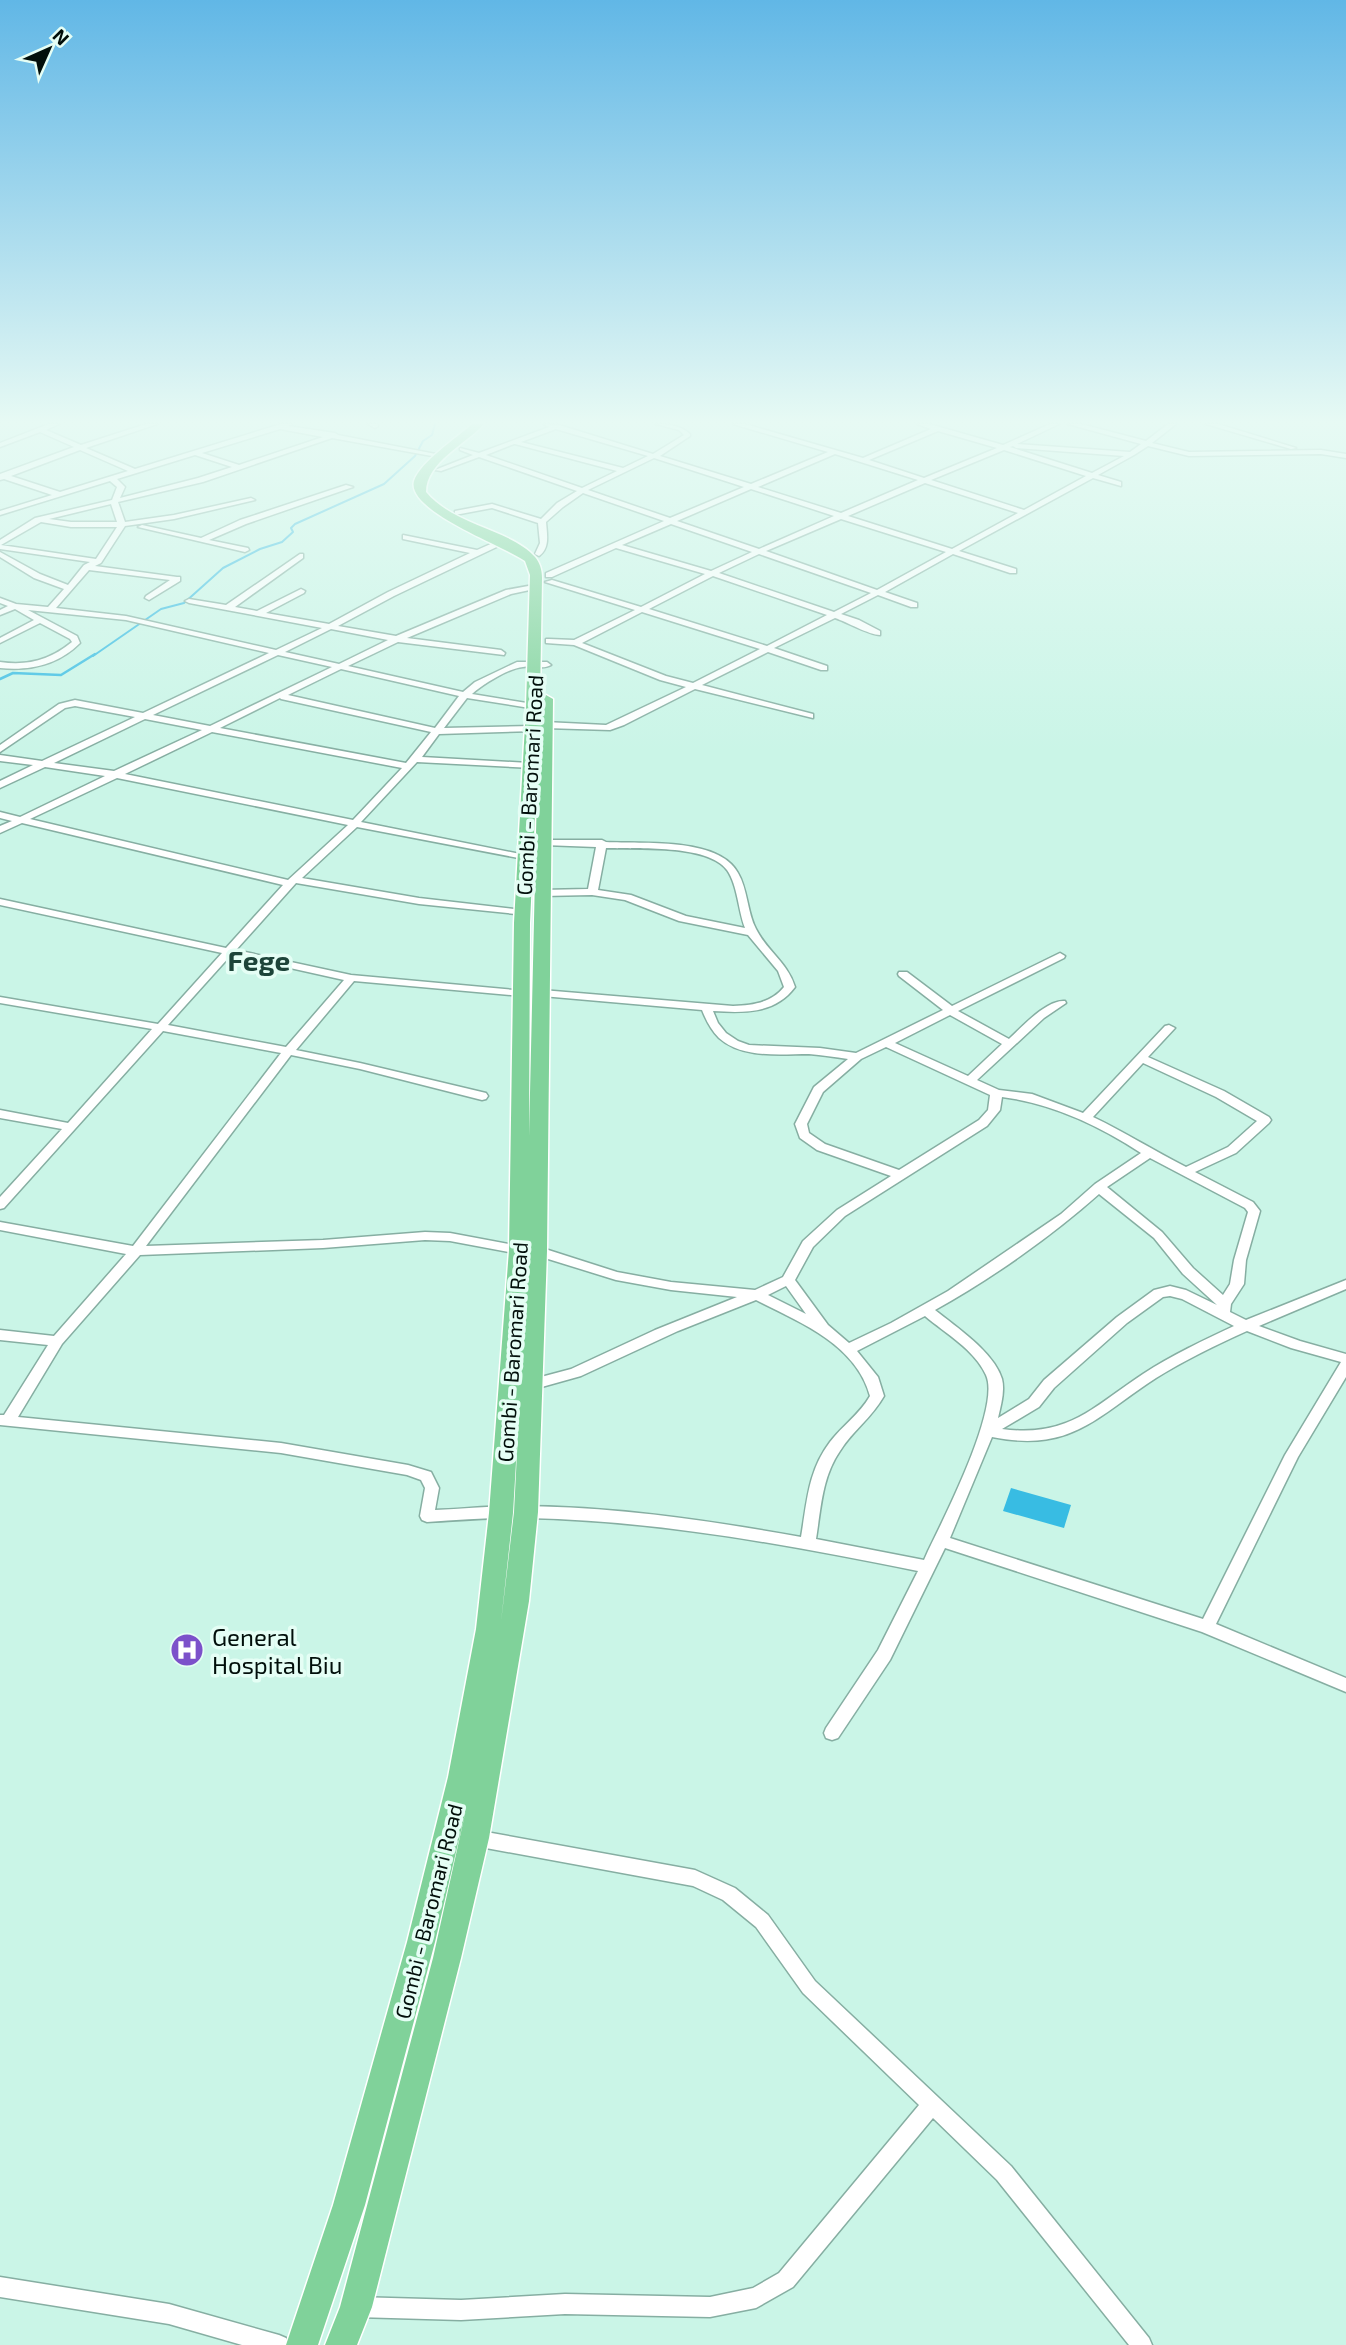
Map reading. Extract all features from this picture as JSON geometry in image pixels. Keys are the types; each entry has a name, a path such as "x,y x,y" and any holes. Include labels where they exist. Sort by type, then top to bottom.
{"main road":[{"name":"Gombi - Baromari Road","path":"486,533 528,558 545,581 549,641 541,664"},
{"path":"498,533 539,554"},
{"name":"Gombi - Baromari Road","path":"341,2345 356,2306 421,2065 475,1838 517,1601 526,1512 531,1385 528,1251 531,993 525,858 529,766 537,721 546,563 539,554"},
{"name":"Gombi - Baromari Road","path":"529,920 542,893 544,842 537,721"},
{"name":"Gombi - Baromari Road","path":"302,2345 349,2205 451,1821 488,1629 528,1251"}],"street":[{"path":"0,545 18,533"},
{"path":"51,609 87,567 98,561 116,533"},
{"path":"173,533 245,550"},
{"path":"202,540 215,533"},
{"path":"539,554 544,543 543,533"},
{"path":"0,830 281,696 338,666 509,592 545,581 644,533"},
{"path":"711,533 914,605"},
{"path":"575,643 802,533"},
{"path":"896,533 1013,571"},
{"path":"281,696 438,731 537,721 607,727 834,615 986,533"},
{"path":"406,537 475,552"},
{"path":"0,785 138,716 330,627 475,552 502,541"},
{"path":"0,545 98,561"},
{"path":"617,546 713,574 834,615 877,633"},
{"path":"0,554 37,576 69,588"},
{"path":"228,608 300,556"},
{"path":"87,567 177,579 149,598"},
{"path":"545,581 643,609 824,668"},
{"path":"259,613 301,591"},
{"path":"0,600 74,638 76,643 40,666 15,668 0,665"},
{"path":"189,601 397,639 501,653"},
{"path":"0,613 15,606 140,621 465,695 537,721"},
{"path":"0,641 40,620"},
{"path":"549,641 575,643 639,671 810,716"},
{"path":"0,1205 292,882 355,823 411,763 465,695 478,684 520,664 541,664"},
{"path":"0,750 67,704 411,763 529,766"},
{"path":"0,758 113,774 525,858"},
{"path":"0,815 292,882 529,920"},
{"path":"0,902 351,978 706,1007 758,1008 776,1002 790,987 788,975 751,932 733,870 712,853 694,849 544,842"},
{"path":"592,892 602,843"},
{"path":"542,893 592,892 627,897 683,919 751,932"},
{"path":"900,1175 821,1147 804,1135 801,1124 818,1090 857,1057 1060,956"},
{"path":"903,974 982,1031 1010,1044"},
{"path":"351,978 288,1052 136,1251 57,1341 4,1421 281,1448 408,1470 426,1476 432,1488 427,1516 526,1512 695,1526 808,1543 928,1567"},
{"path":"0,1000 360,1066 482,1096"},
{"path":"969,1081 1047,1010 1060,1003"},
{"path":"706,1007 710,1020 722,1038 736,1045 753,1050 808,1051 857,1057"},
{"path":"1085,1118 1170,1028"},
{"path":"886,1043 996,1093 1050,1104 1085,1118 1122,1135 1149,1153 1242,1201 1254,1211 1240,1260 1237,1284 1224,1310"},
{"path":"1141,1058 1220,1094 1265,1120 1232,1150 1185,1172"},
{"path":"531,1385 576,1374 678,1325 788,1280 808,1244 822,1230 841,1213 983,1123 994,1113 996,1093"},
{"path":"0,1114 71,1128"},
{"path":"848,1349 927,1310 1065,1217 1099,1187 1149,1153"},
{"path":"1099,1187 1158,1235 1224,1310 1244,1325 1296,1345 1346,1359"},
{"path":"0,1226 136,1251 323,1244 425,1236 450,1237 528,1251 616,1276 671,1286 757,1294 824,1329 848,1349 873,1381 877,1396 870,1409 835,1446 818,1477 808,1543"},
{"path":"788,1280 824,1329"},
{"path":"987,1432 1031,1437 1058,1433 1095,1415 1158,1370 1244,1325 1346,1284"},
{"path":"987,1432 1034,1403 1049,1384 1085,1352 1159,1293 1170,1291 1224,1310"},
{"path":"832,1733 884,1654 941,1541 987,1432 997,1387 995,1380 977,1354 927,1310"},
{"path":"0,1335 57,1341"},
{"path":"1207,1628 1292,1455 1346,1365"},
{"path":"941,1541 1207,1628 1346,1685"},
{"path":"475,1838 695,1878 729,1894 762,1921 809,1987 1004,2173 1142,2345"},
{"path":"356,2306 461,2310 565,2304 710,2307 756,2298 786,2280 932,2105"},
{"path":"0,2287 169,2314 279,2345"}],"water":[{"path":"1011,1488 1071,1505 1064,1528 1003,1511"}],"waterway":[{"path":"93,656 161,609 184,603 223,568 260,549 282,542 291,533"},
{"path":"0,679 13,673 61,675 95,654"}],"place":[{"name":"General Hospital Biu","path":"187,1650"}],"district":[{"name":"Fege","path":"259,960"}]}
